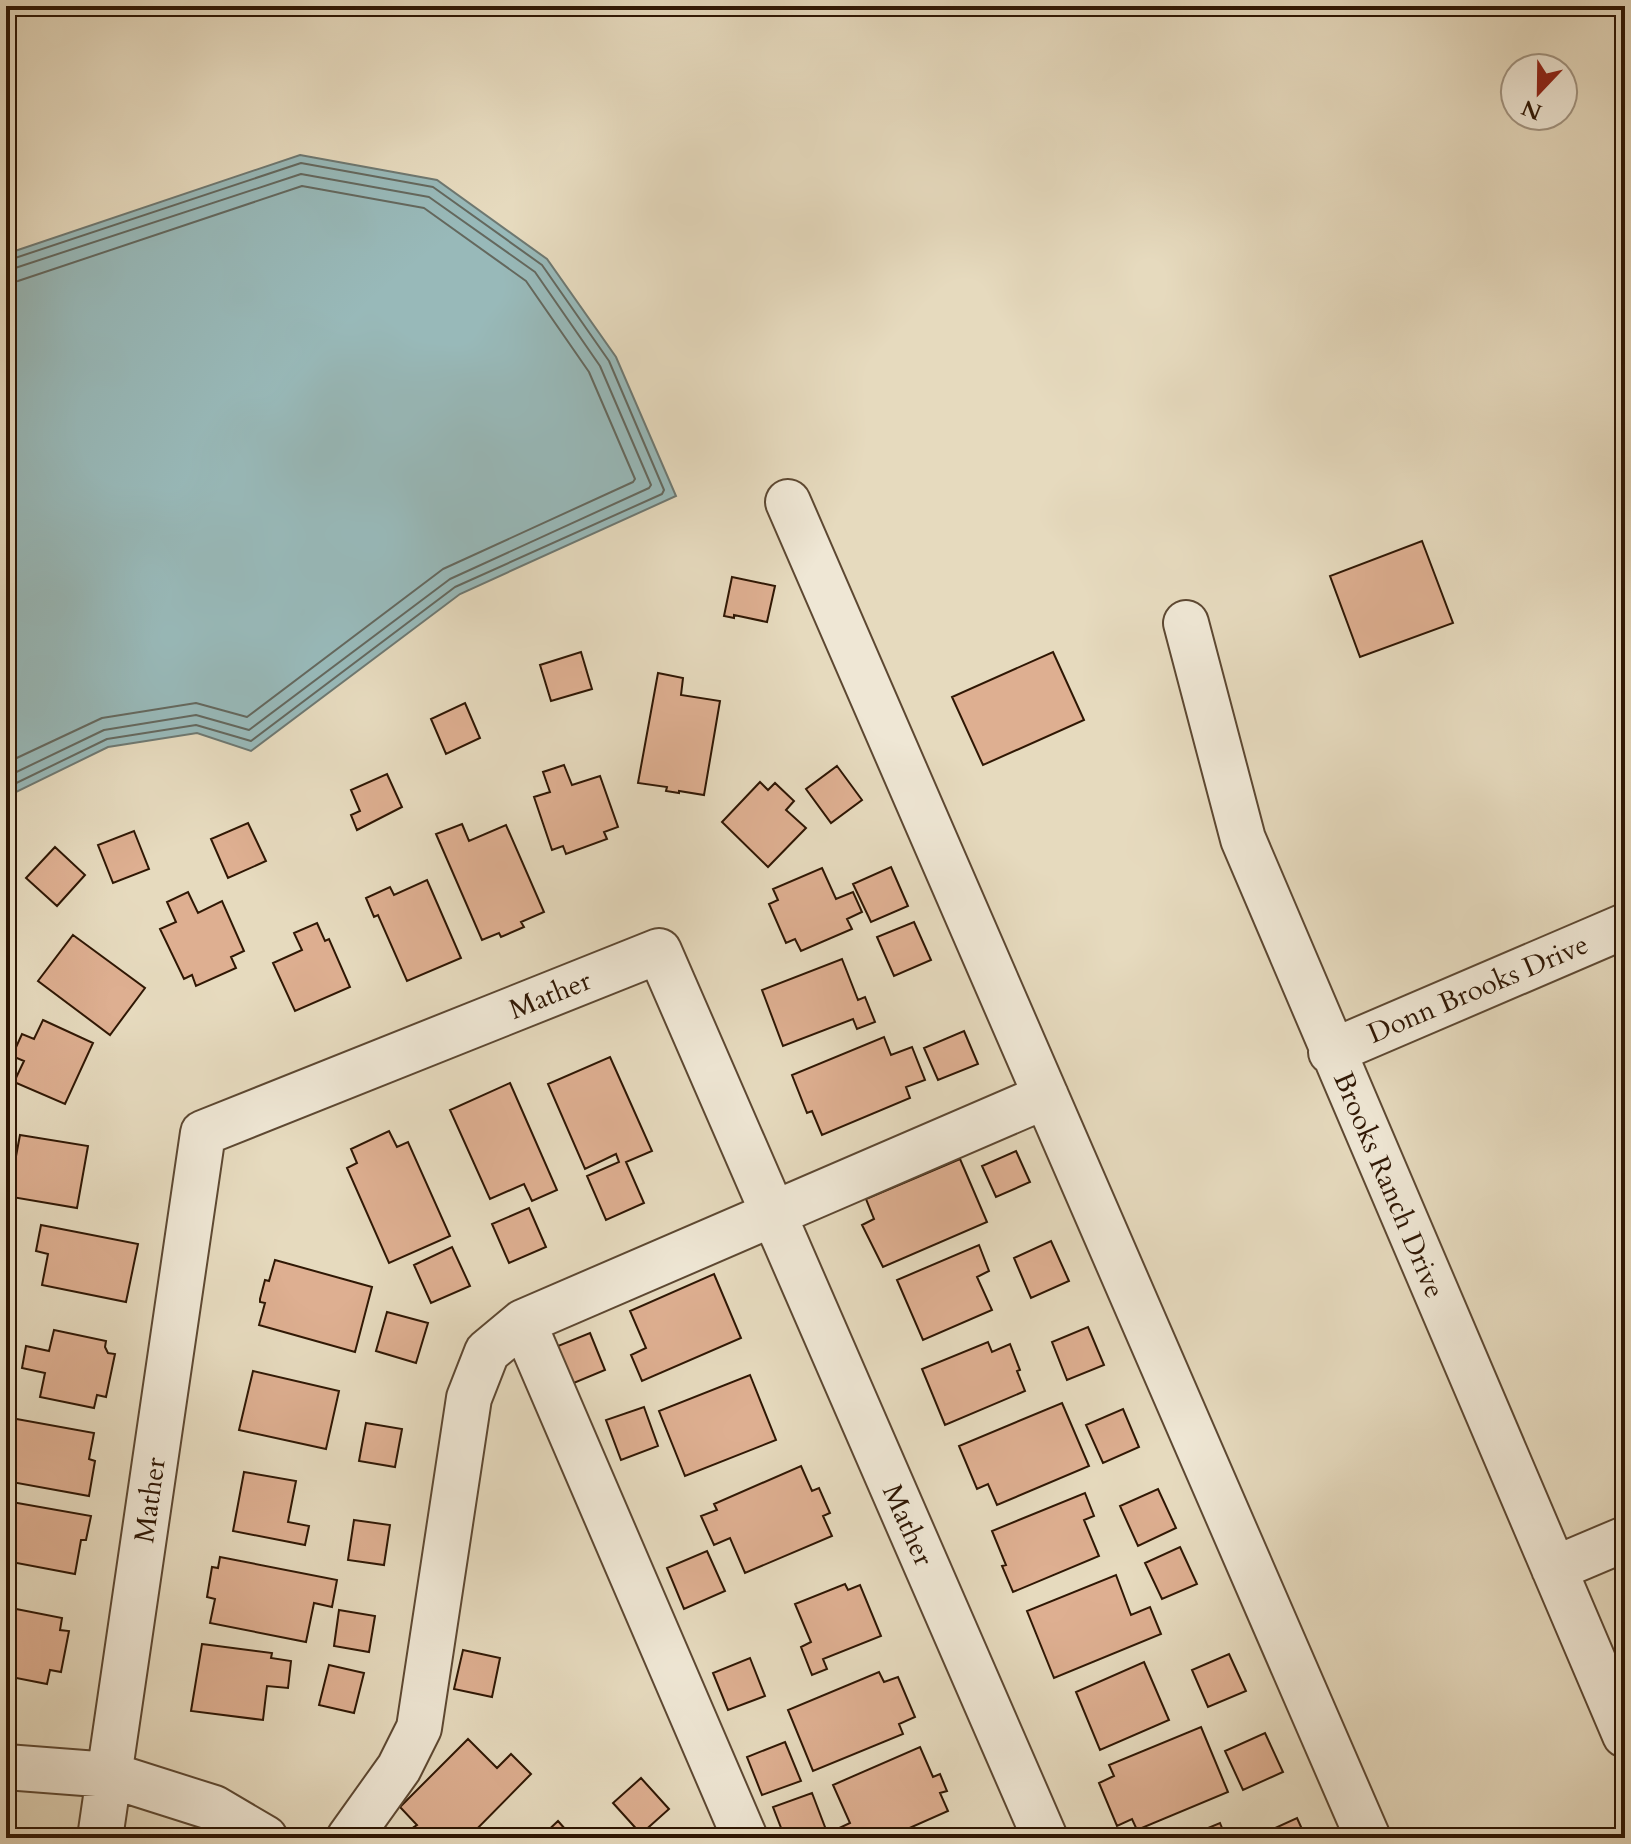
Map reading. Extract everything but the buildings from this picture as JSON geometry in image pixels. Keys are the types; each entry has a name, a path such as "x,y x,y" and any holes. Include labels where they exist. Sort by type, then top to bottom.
{"street":[{"path":"788,502 1368,1838"},
{"name":"Brooks Ranch Drive","path":"1186,623 1243,839 1331,1052 1625,1735"},
{"name":"Donn Brooks Drive","path":"1331,1052 1625,926"},
{"name":"Mather","path":"100,1838 203,1133 659,951 1045,1838"},
{"path":"349,1838 399,1768 419,1728 469,1398 487,1352 523,1322 1046,1096"},
{"path":"523,1322 745,1838"},
{"path":"1554,1569 1625,1539"},
{"path":"6,1767 110,1775 214,1808 265,1838"}],"water":[{"path":"300,155 437,180 547,259 616,357 676,496 460,594 251,751 197,733 108,747 6,797 6,254"}]}
